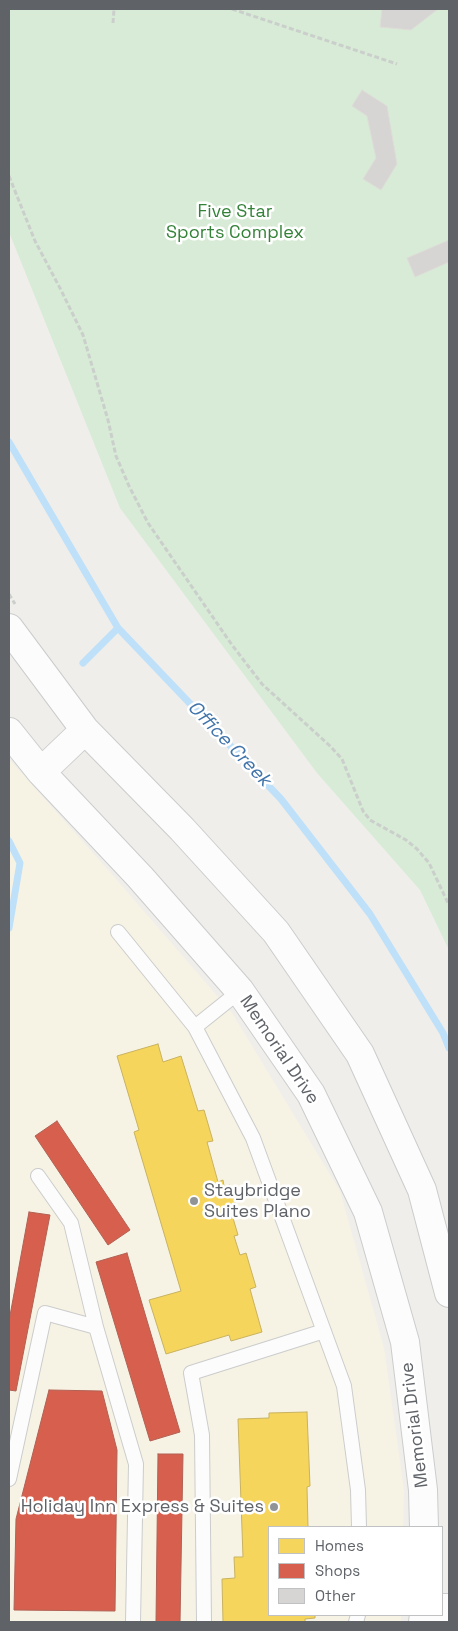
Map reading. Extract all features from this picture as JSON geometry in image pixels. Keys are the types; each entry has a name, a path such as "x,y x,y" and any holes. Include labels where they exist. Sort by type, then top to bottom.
{"street":[{"path":"9,628 85,730 182,830 276,932 360,1054 422,1190 449,1293"},
{"path":"41,772 85,730"},
{"name":"Memorial Drive","path":"9,732 41,772 140,877 240,991 311,1094 368,1212 405,1342 423,1490 424,1526"}],"lane":[{"path":"118,932 195,1027 253,1138 344,1386 358,1490 358,1526"},
{"path":"195,1027 240,991"},
{"path":"38,1176 71,1223 96,1327 136,1464 133,1622"},
{"path":"9,1479 45,1313 96,1327"},
{"path":"204,1622 202,1435 191,1373 324,1331"}],"path":[{"path":"113,24 114,9"},
{"path":"232,9 397,64"},
{"path":"9,176 35,241 83,335 108,420 116,456 148,523 232,646 262,684 329,744 342,759 349,772 363,811 370,820 417,848 429,863 449,905"}],"shaded area":[{"path":"9,759 232,1013 340,1191 384,1348 404,1490 403,1526 268,1526 268,1616 401,1616 401,1622 9,1622"}],"green space":[{"name":"Five Star Sports Complex","path":"9,9 449,9 449,950 420,890 317,773 120,508 9,232"}],"building: Homes":[{"name":"Staybridge Suites Plano","path":"158,1044 163,1062 181,1056 198,1111 204,1110 213,1141 207,1142 218,1182 223,1180 224,1186 230,1185 239,1216 233,1218 238,1235 234,1236 240,1255 246,1253 256,1287 250,1289 262,1332 231,1341 229,1335 166,1354 149,1300 181,1291 134,1132 139,1130 117,1056"},
{"name":"Holiday Inn Express & Suites","path":"307,1412 310,1486 307,1487 308,1526 268,1526 268,1616 315,1616 315,1618 305,1619 305,1622 223,1622 222,1579 235,1578 234,1557 243,1557 238,1419 269,1418 269,1413"}],"building: Shops":[{"path":"57,1121 130,1230 108,1245 35,1136"},
{"path":"29,1212 50,1215 16,1391 9,1390 9,1321"},
{"path":"127,1253 180,1432 150,1441 96,1262"},
{"path":"49,1390 102,1391 117,1450 115,1611 14,1610 16,1519"},
{"path":"158,1454 183,1454 180,1622 156,1622"}],"building: Other":[{"path":"382,9 438,9 411,30 380,27"},
{"path":"362,90 387,106 397,164 381,190 363,179 376,158 367,116 352,106"},
{"path":"449,240 449,262 415,277 407,258"}],"waterway":[{"name":"Office Creek","path":"9,442 118,628 281,799 370,914 443,1033 449,1048"},
{"path":"83,663 118,628"},
{"path":"9,841 20,863 9,928"}],"place":[{"name":"Staybridge Suites Plano","path":"194,1201"},
{"name":"Holiday Inn Express & Suites","path":"274,1507"}]}
